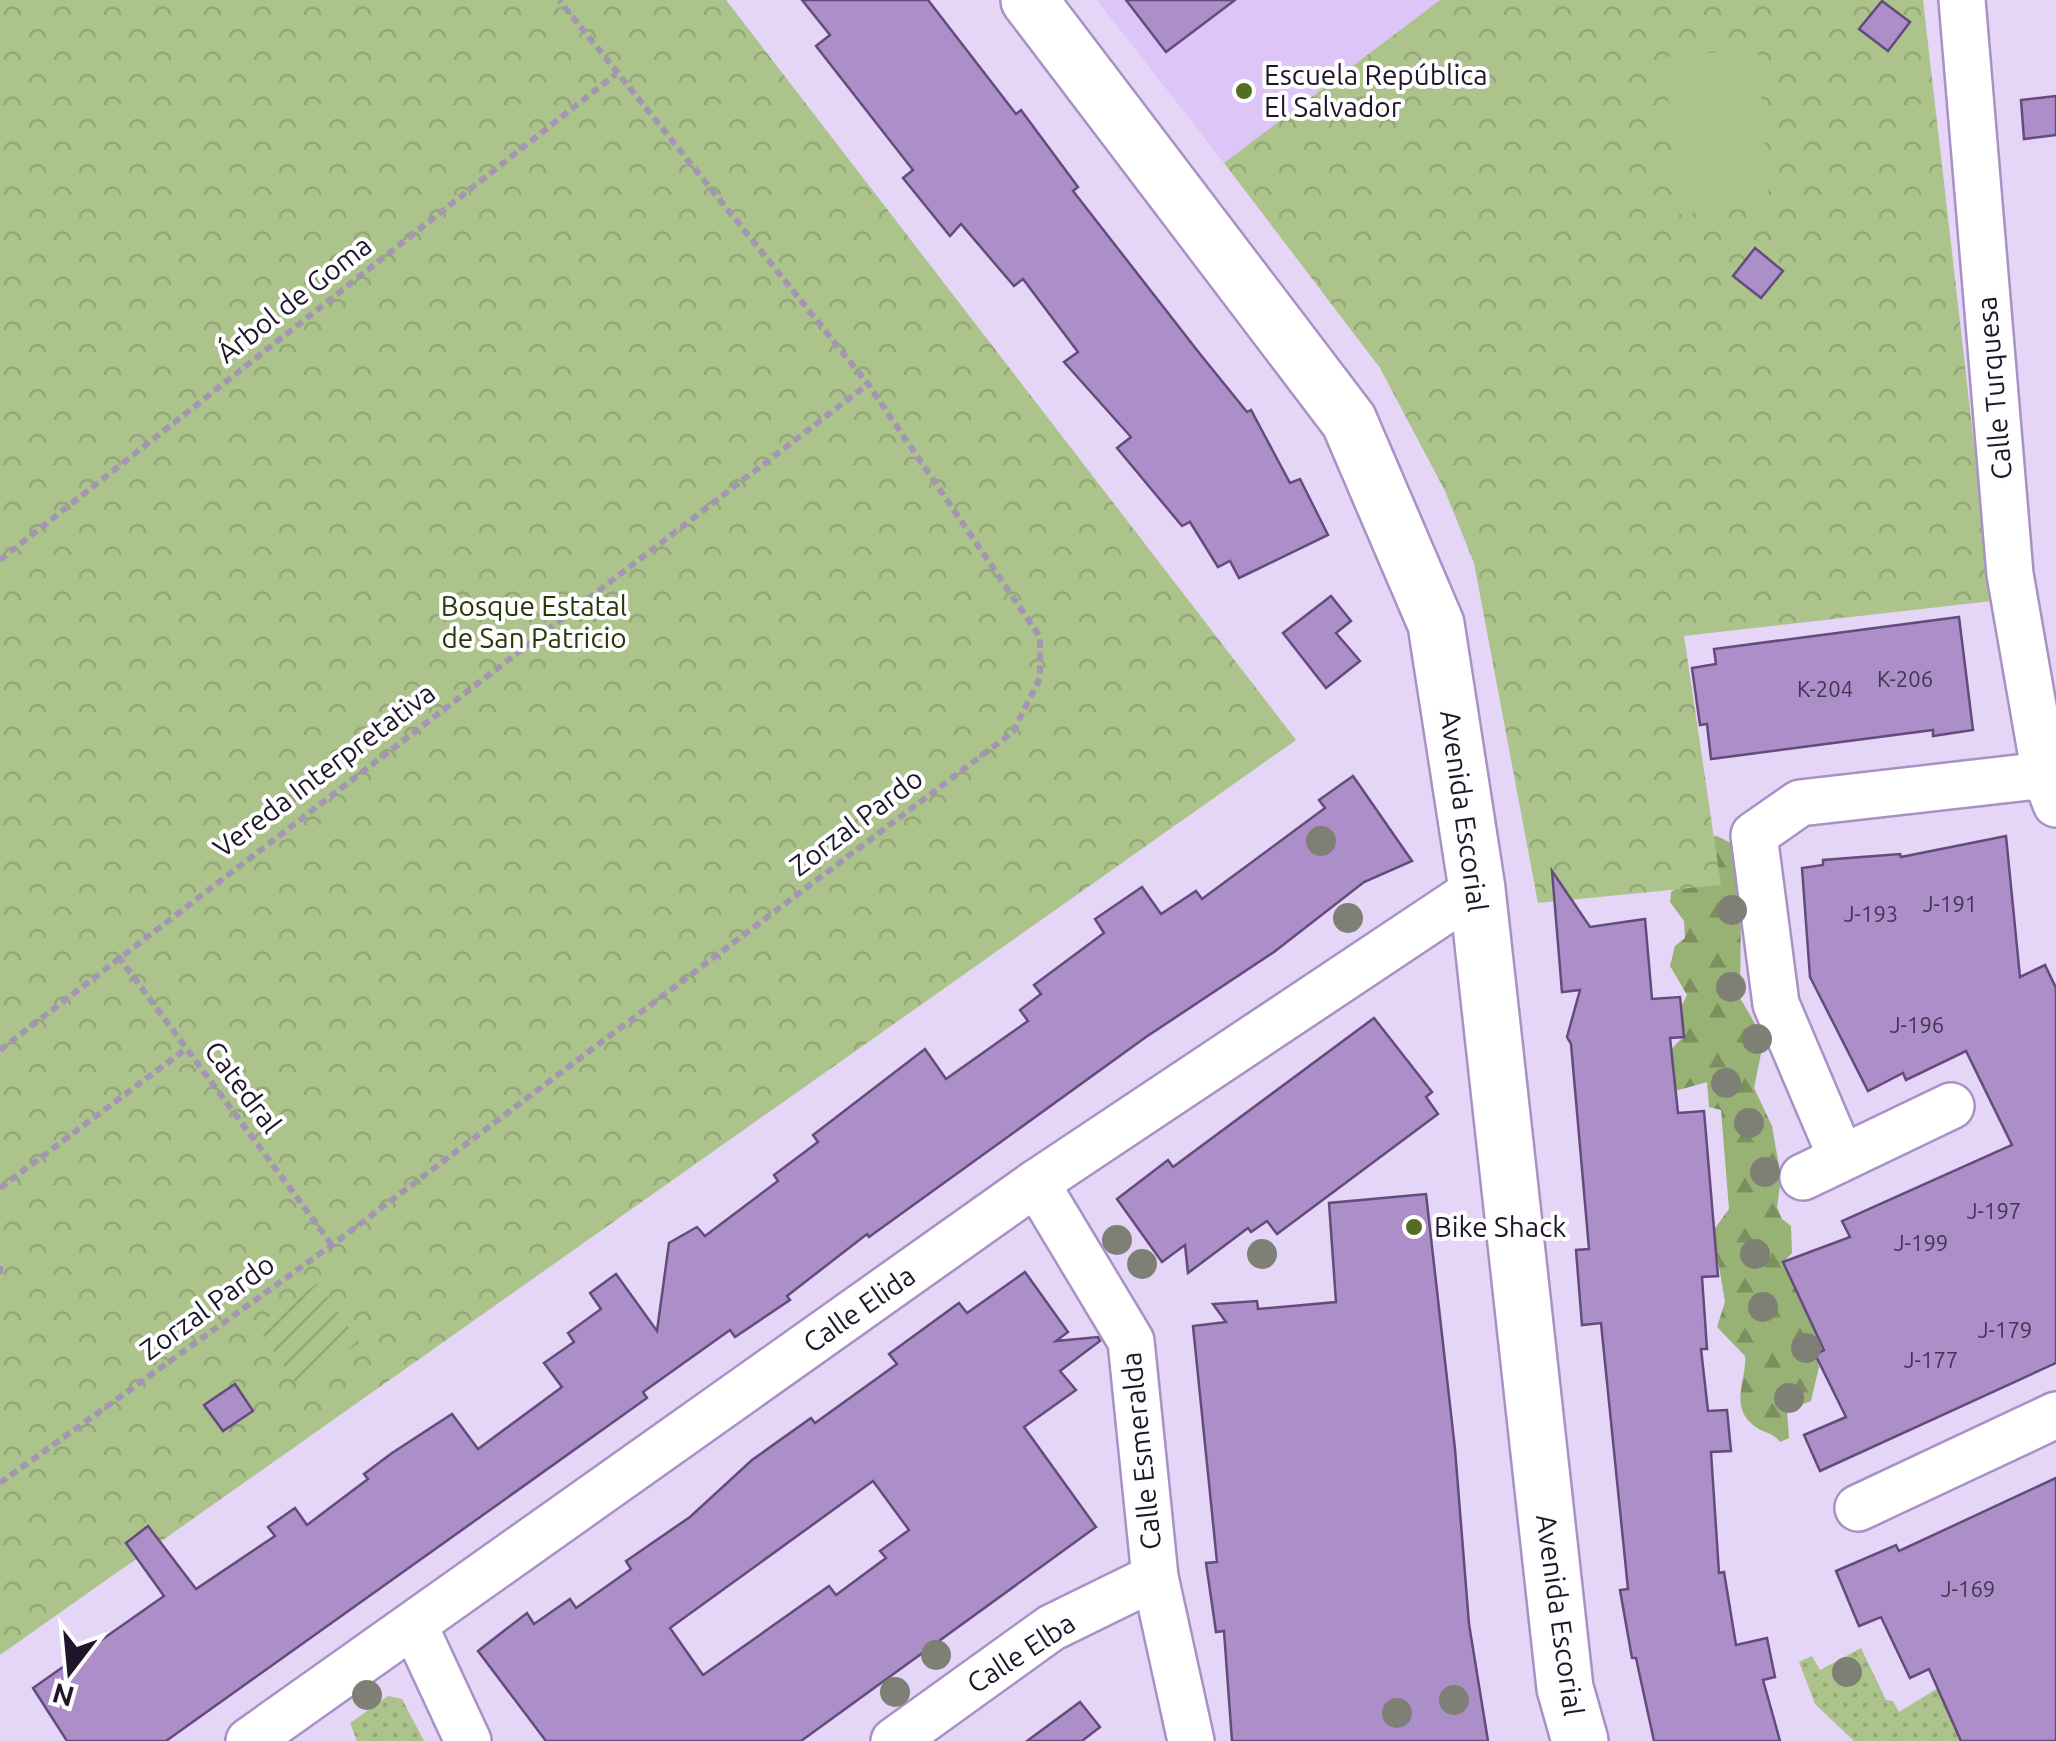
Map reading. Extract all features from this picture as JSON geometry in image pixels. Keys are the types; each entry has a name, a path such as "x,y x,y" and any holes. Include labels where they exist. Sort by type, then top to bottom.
{"street":[{"name":"Avenida Escorial","path":"1030,0 1348,421 1436,624 1477,889 1565,1688 1580,1741"},
{"name":"Calle Turquesa","path":"1951,1106 1822,1167 1776,1004 1754,835 1800,802 2051,789 2010,574 1962,0"},
{"name":"Calle Elida","path":"249,1741 1036,1183 1477,889"},
{"name":"Calle Esmeralda","path":"1036,1183 1130,1340 1155,1577 1191,1741"},
{"path":"1858,1508 2056,1415"},
{"name":"Calle Elba","path":"894,1741 1051,1628 1155,1577"},
{"path":"414,1625 468,1741"}],"path":[{"name":"Zorzal Pardo","path":"0,1483 332,1245 1013,732 1040,678 1040,637 868,384 559,0"},
{"name":"Árbol de Goma","path":"0,560 616,74"},
{"name":"Vereda Interpretativa","path":"0,1050 868,384"},
{"name":"Catedral","path":"118,956 332,1245"},
{"path":"0,1188 186,1048"},
{"path":"0,1266 0,1274"}],"shaded area":[{"name":"Escuela República El Salvador","path":"1097,0 1440,0 1224,163"}],"green space":[{"name":"Bosque Estatal de San Patricio","path":"0,0 726,0 1296,740 0,1655"},
{"path":"1440,0 1923,0 1992,601 1684,636 1721,885 1538,903 1474,563 1445,491 1380,368 1224,163"},
{"path":"1757,49 1770,207 1678,214 1665,57"},
{"path":"1717,836 1731,843 1741,910 1740,998 1764,1039 1754,1088 1772,1126 1781,1178 1777,1207 1782,1219 1791,1226 1792,1253 1783,1262 1824,1350 1815,1354 1819,1367 1811,1401 1787,1410 1789,1438 1780,1442 1746,1417 1740,1401 1745,1356 1717,1327 1725,1302 1713,1231 1729,1209 1721,1110 1709,1107 1707,1082 1675,1091 1652,1069 1683,1037 1678,1013 1687,995 1670,966 1675,946 1685,938 1684,921 1670,902 1671,892 1683,883 1705,838"},
{"path":"318,1283 359,1343 297,1385 256,1326"},
{"path":"1861,1648 1886,1700 1893,1701 1899,1712 1938,1688 1961,1741 1854,1741 1815,1704 1799,1662 1812,1656 1820,1670"},
{"path":"388,1696 402,1699 424,1741 357,1741 350,1723"}],"building":[{"path":"802,0 928,0 1016,114 1021,110 1078,187 1073,191 1200,354 1247,412 1251,410 1290,483 1300,479 1328,535 1239,578 1230,561 1218,567 1190,522 1182,526 1117,448 1131,437 1064,362 1078,352 1023,279 1014,286 961,224 950,236 903,178 913,170 816,46 830,35"},
{"path":"1126,0 1235,0 1166,52"},
{"path":"1882,1 1910,22 1888,51 1859,29"},
{"path":"2056,96 2056,135 2024,139 2021,100"},
{"path":"1755,248 1783,271 1761,298 1733,276"},
{"path":"1331,596 1351,621 1336,633 1360,661 1326,688 1283,633"},
{"path":"1959,617 1973,730 1933,736 1933,730 1711,759 1707,724 1700,725 1692,668 1716,664 1714,649"},
{"path":"1353,776 1412,861 1364,882 1274,952 1146,1037 869,1237 867,1234 787,1296 790,1300 735,1337 730,1330 643,1392 647,1398 166,1741 67,1741 33,1688 164,1596 126,1543 148,1526 196,1589 275,1536 268,1527 295,1508 307,1525 368,1479 364,1474 452,1414 478,1449 562,1387 544,1363 574,1342 568,1333 601,1309 590,1293 616,1274 657,1331 669,1243 697,1227 705,1236 778,1181 774,1175 818,1142 813,1135 925,1049 946,1079 1028,1021 1020,1010 1041,994 1034,985 1104,933 1095,919 1142,887 1161,914 1196,891 1202,899 1325,808 1319,800"},
{"path":"2006,836 2020,977 2045,965 2056,988 2056,1363 1820,1471 1804,1435 1846,1417 1815,1354 1824,1350 1783,1262 1850,1237 1842,1221 2012,1145 1966,1051 1906,1080 1903,1073 1868,1091 1810,977 1802,868 1823,865 1823,860 1900,854 1901,857"},
{"path":"1552,871 1590,927 1645,919 1652,999 1680,997 1684,1037 1670,1038 1678,1113 1704,1111 1718,1276 1702,1277 1707,1349 1701,1349 1708,1411 1727,1410 1731,1451 1711,1452 1719,1573 1724,1572 1736,1645 1767,1638 1775,1677 1763,1680 1780,1741 1654,1741 1636,1658 1632,1658 1620,1590 1628,1589 1601,1323 1582,1325 1576,1250 1589,1249 1571,1044 1567,1037 1580,990 1562,992"},
{"path":"1374,1018 1432,1092 1426,1097 1438,1114 1277,1234 1267,1221 1251,1232 1248,1228 1188,1273 1185,1245 1162,1262 1117,1199 1168,1160 1173,1167"},
{"path":"1426,1194 1455,1449 1469,1624 1488,1741 1232,1741 1224,1631 1216,1632 1206,1563 1217,1562 1193,1326 1226,1322 1213,1304 1257,1301 1258,1309 1336,1302 1329,1203"},
{"path":"1025,1272 1068,1332 1056,1341 1098,1337 1100,1341 1060,1371 1076,1390 1024,1427 1096,1527 801,1741 546,1741 478,1651 527,1613 534,1624 570,1599 576,1608 631,1569 626,1561 690,1517 752,1460 811,1418 815,1423 897,1364 889,1354 959,1303 967,1313","holes":["873,1481 909,1530 880,1551 886,1558 836,1595 829,1586 703,1675 670,1628"]},
{"path":"235,1384 253,1411 223,1431 204,1405"},
{"path":"2056,1478 2056,1741 1961,1741 1929,1669 1910,1678 1881,1617 1859,1626 1836,1571 1896,1545 1899,1551"},
{"path":"1080,1702 1100,1727 1082,1741 1027,1741"}],"place":[{"name":"Escuela República El Salvador","path":"1244,91"},
{"name":"Bike Shack","path":"1414,1227"}]}
